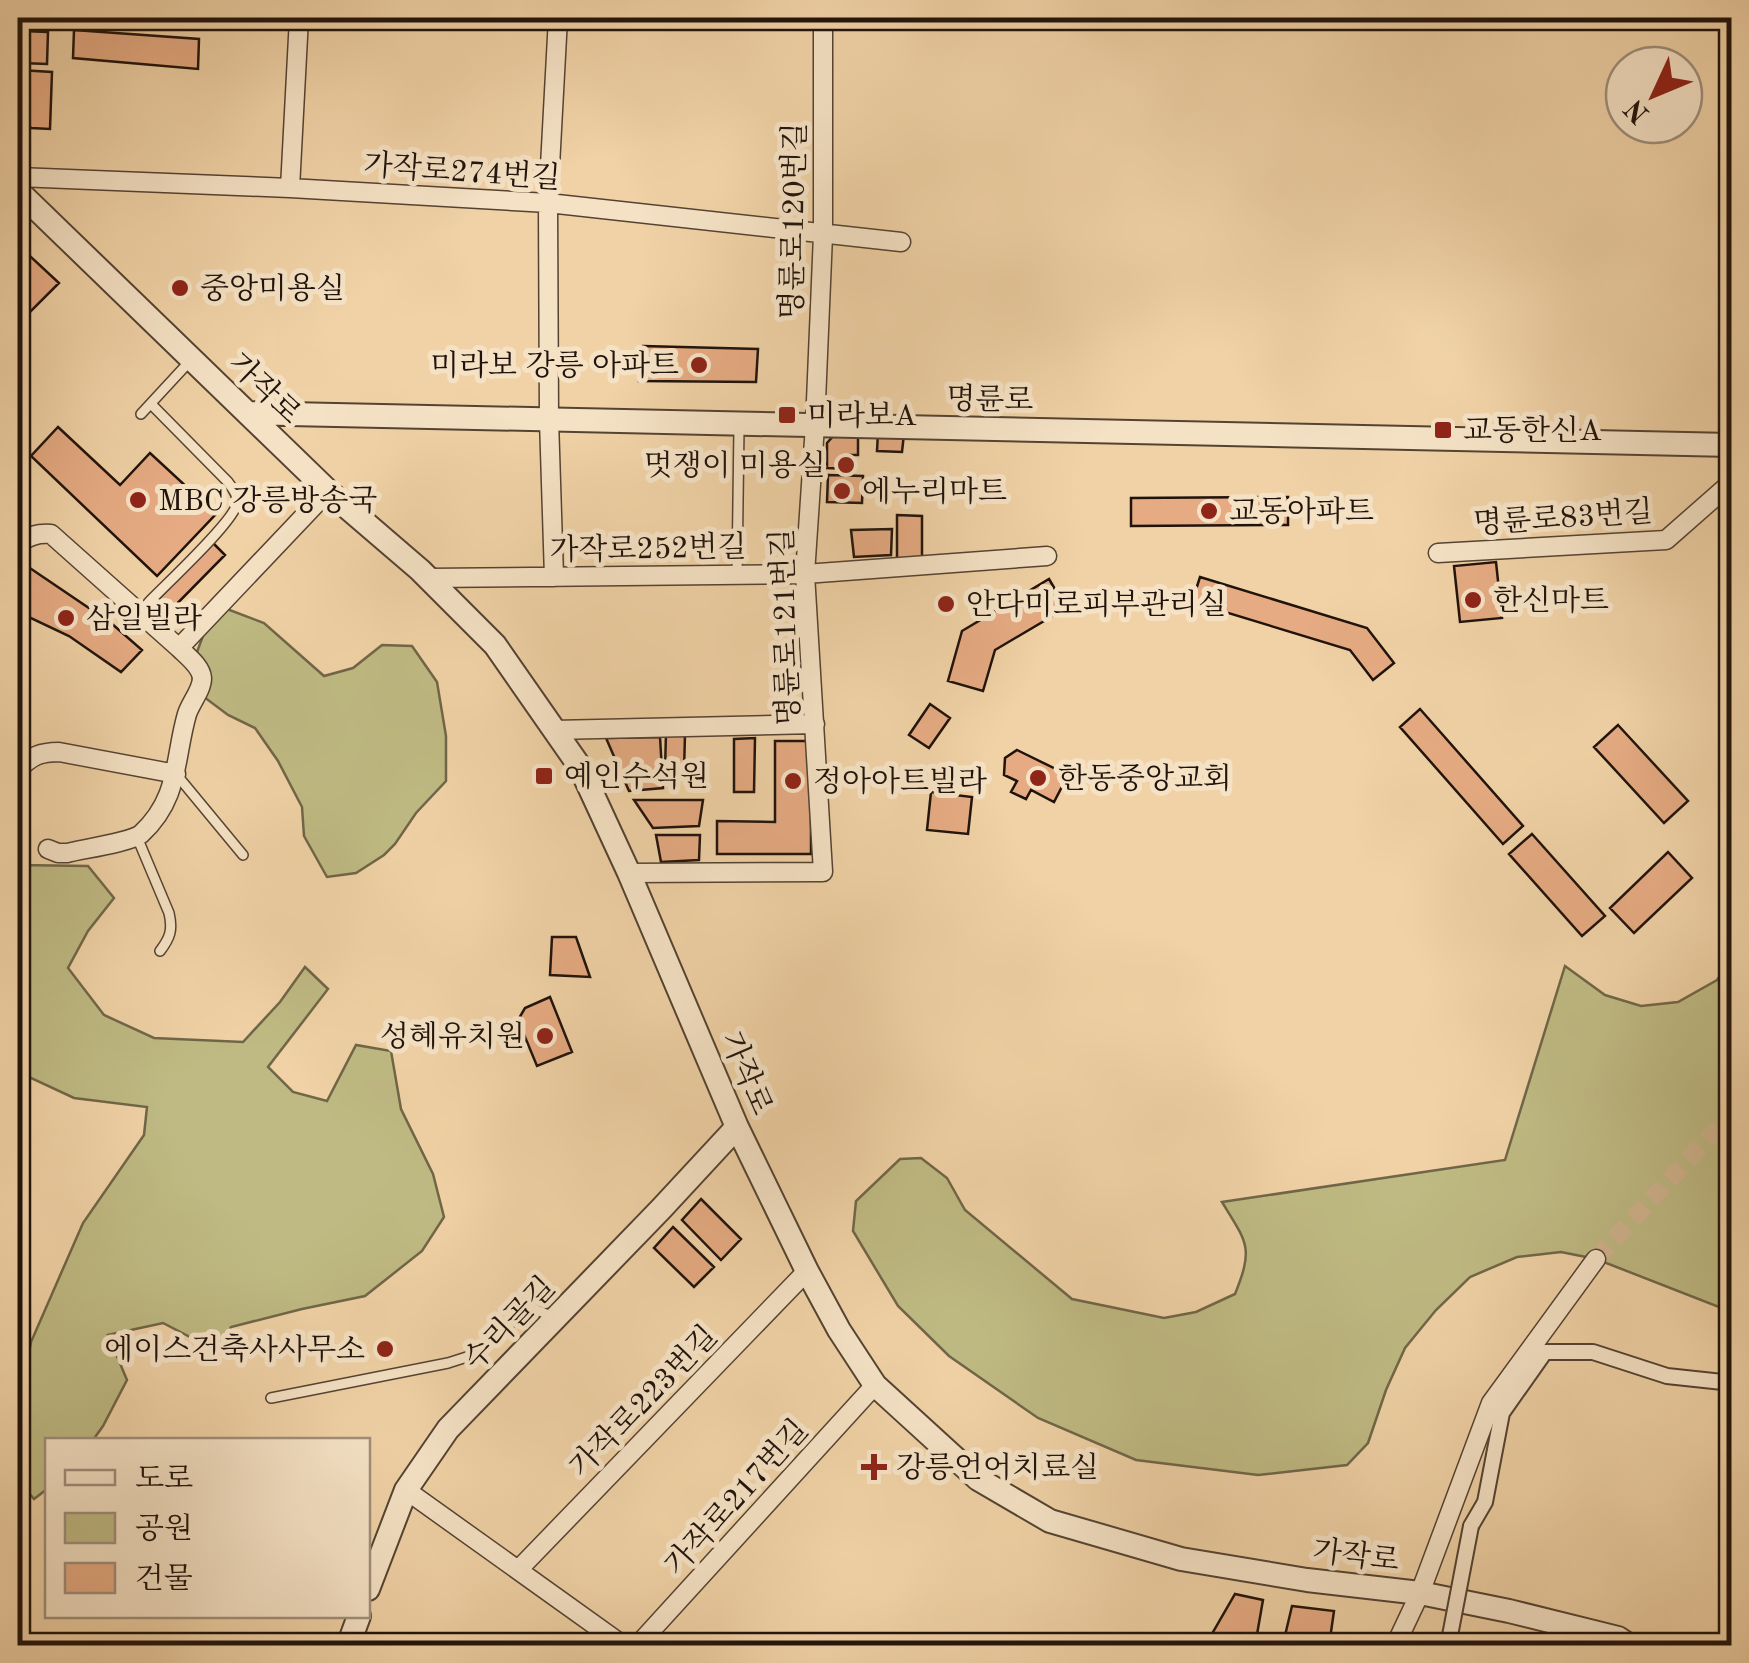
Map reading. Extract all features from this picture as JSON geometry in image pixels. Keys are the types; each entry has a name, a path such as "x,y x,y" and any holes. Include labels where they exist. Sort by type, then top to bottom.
{"street":[{"path":"290,188 300,18"},
{"path":"554,576 548,420 548,203 558,18"},
{"name":"명륜로120번길","path":"815,425 823,235 822,18"},
{"name":"가작로274번길","path":"18,177 548,203 900,242"},
{"name":"가작로","path":"18,191 328,491 428,578 494,645 580,767 737,1127 839,1330 875,1385 978,1479 1050,1521 1180,1559 1420,1594 1618,1638 1630,1646"},
{"name":"명륜로","path":"248,413 1732,445"},
{"name":"명륜로121번길","path":"629,873 823,872 805,574 815,425"},
{"name":"명륜로83번길","path":"1438,552 1666,540 1732,482"},
{"path":"179,648 328,491"},
{"path":"18,544 28,536 51,534 179,648 202,677 187,714 168,798 138,838 67,853 48,849"},
{"name":"가작로252번길","path":"428,578 805,574 1047,556"},
{"path":"554,730 815,724"},
{"path":"18,770 30,757 59,752 176,774"},
{"name":"수리골길","path":"370,1585 406,1490 448,1430 737,1127"},
{"path":"1395,1646 1420,1594 1492,1403 1596,1259"},
{"name":"가작로223번길","path":"519,1569 807,1271"},
{"path":"1448,1646 1471,1526 1486,1502 1502,1412 1545,1352 1593,1352 1667,1376 1732,1383"},
{"name":"가작로217번길","path":"637,1646 875,1385"},
{"path":"406,1490 624,1646"},
{"path":"348,1646 357,1618"}],"lane":[{"path":"141,414 192,359"},
{"path":"148,603 226,523 237,503 228,482 151,404"},
{"path":"737,575 740,424"},
{"path":"176,774 242,855"},
{"path":"138,838 170,913 170,937 160,952"},
{"path":"271,1398 448,1363 473,1355 512,1322 535,1310 556,1318"}],"green space":[{"path":"227,609 264,623 324,676 353,668 382,645 412,646 437,682 446,736 446,781 416,813 395,844 356,873 327,877 304,836 302,807 255,728 228,715 192,688 194,660 207,625"},
{"path":"18,865 88,866 114,898 88,931 68,968 104,1015 154,1038 243,1042 280,1002 305,967 328,989 268,1067 293,1092 327,1101 356,1045 391,1051 401,1109 433,1174 444,1217 422,1251 365,1296 231,1327 217,1351 163,1323 108,1335 127,1380 94,1438 45,1438 45,1491 34,1499 18,1480 18,1412 31,1342 83,1223 144,1135 147,1107 74,1098 18,1072"},
{"path":"1731,960 1731,1309 1596,1259 1561,1252 1517,1257 1470,1277 1436,1310 1405,1348 1368,1443 1347,1465 1258,1475 1136,1460 1038,1418 949,1356 898,1306 853,1231 856,1201 900,1159 921,1158 947,1178 965,1210 1072,1299 1164,1318 1196,1312 1235,1294 1244,1266 1242,1237 1222,1202 1505,1160 1565,966 1605,995 1641,1006 1678,1002 1717,980"}],"building":[{"path":"1626,18 1732,18 1732,25 1626,22"},
{"path":"74,30 199,39 198,69 73,58"},
{"path":"22,31 48,32 47,64 21,63"},
{"path":"19,70 52,72 50,129 31,128 18,111"},
{"path":"18,245 59,283 30,312 18,300"},
{"name":"미라보 강릉 아파트","path":"643,346 758,349 756,382 639,381"},
{"name":"MBC 강릉방송국","path":"58,427 120,485 150,453 216,514 157,576 31,456"},
{"path":"878,432 904,434 902,452 877,451"},
{"path":"836,433 858,434 858,455 850,455 850,469 827,468 827,443"},
{"path":"828,475 863,476 862,503 827,502"},
{"name":"교동아파트","path":"1288,497 1288,525 1131,526 1131,498"},
{"path":"897,515 922,516 922,558 897,559"},
{"path":"892,529 891,555 854,557 851,530"},
{"path":"213,543 225,555 159,622 147,611"},
{"name":"삼일빌라","path":"18,560 111,623 142,650 121,672 69,636 18,612"},
{"path":"1496,562 1502,618 1460,622 1454,566"},
{"path":"1200,577 1367,628 1394,663 1373,680 1350,650 1192,602"},
{"path":"1049,579 1066,608 995,650 983,691 948,681 962,631"},
{"path":"930,704 950,718 929,748 909,735"},
{"path":"1420,709 1523,826 1503,844 1400,727"},
{"path":"1618,725 1688,801 1664,823 1594,747"},
{"path":"666,733 685,734 684,771 665,770"},
{"path":"660,737 663,788 629,791 606,738"},
{"path":"755,738 754,792 734,792 734,739"},
{"name":"정아아트빌라","path":"775,741 811,741 811,854 717,854 717,821 775,822"},
{"name":"한동중앙교회","path":"1017,750 1068,775 1054,802 1031,790 1026,799 1011,792 1017,781 1004,775 1005,758"},
{"path":"931,792 972,797 968,834 927,830"},
{"path":"634,800 703,800 699,826 653,828"},
{"path":"1532,834 1605,916 1582,936 1509,854"},
{"path":"656,835 700,835 699,860 661,862"},
{"path":"1668,852 1692,878 1634,933 1610,908"},
{"path":"552,937 576,937 590,977 550,975"},
{"name":"성혜유치원","path":"550,997 572,1052 537,1066 518,1020 525,1008"},
{"path":"701,1199 741,1239 721,1260 682,1220"},
{"path":"673,1227 714,1267 694,1287 654,1248"},
{"path":"1235,1594 1263,1600 1255,1646 1205,1646"},
{"path":"1292,1606 1334,1611 1329,1646 1283,1644"}],"tunnel":[{"path":"1596,1259 1732,1113"}],"place":[{"name":"중앙미용실","path":"180,288"},
{"name":"미라보 강릉 아파트","path":"699,365"},
{"name":"미라보A","path":"787,415"},
{"name":"교동한신A","path":"1443,430"},
{"name":"멋쟁이 미용실","path":"846,465"},
{"name":"에누리마트","path":"842,491"},
{"name":"MBC 강릉방송국","path":"138,500"},
{"name":"교동아파트","path":"1209,511"},
{"name":"한신마트","path":"1473,600"},
{"name":"안다미로피부관리실","path":"946,604"},
{"name":"삼일빌라","path":"66,618"},
{"name":"예인수석원","path":"544,776"},
{"name":"한동중앙교회","path":"1038,778"},
{"name":"정아아트빌라","path":"793,781"},
{"name":"성혜유치원","path":"545,1036"},
{"name":"에이스건축사사무소","path":"385,1349"},
{"name":"강릉언어치료실","path":"874,1467"}]}
